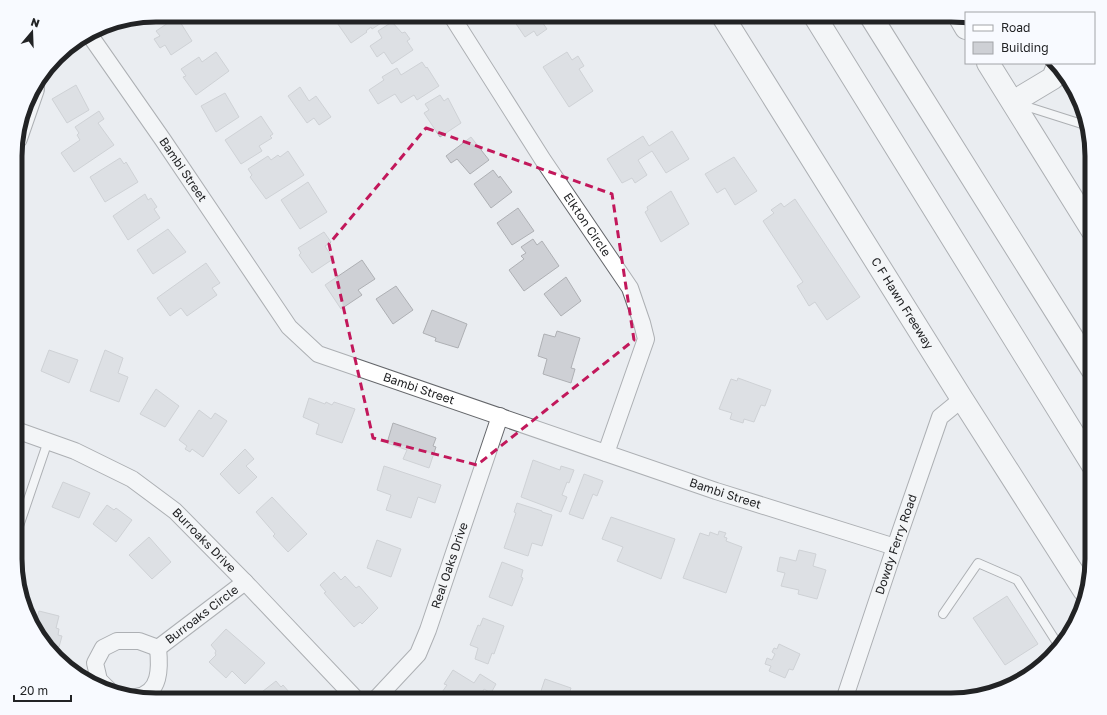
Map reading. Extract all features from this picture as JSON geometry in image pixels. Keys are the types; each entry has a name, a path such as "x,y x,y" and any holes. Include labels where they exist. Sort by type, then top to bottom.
{"main road":[{"name":"C F Hawn Freeway","path":"726,22 962,399 1082,586"},
{"path":"818,22 1085,453"},
{"path":"874,22 1085,358"},
{"path":"989,64 1085,219"},
{"path":"1012,102 1053,78 1055,73"}],"street":[{"name":"Elkton Circle","path":"455,22 543,160 630,288 635,302 646,339 606,453"},
{"name":"Bambi Street","path":"92,38 290,327 318,354 716,491 895,546"},
{"name":"Dowdy Ferry Road","path":"846,693 940,417 962,399"},
{"name":"Real Oaks Drive","path":"382,693 418,654 428,630 500,416"},
{"name":"Burroaks Drive","path":"22,432 76,451 132,479 175,511 350,693"},
{"name":"Burroaks Circle","path":"158,648 245,582"},
{"name":"Burroaks Circle","path":"99,680 95,663 103,648 118,641 139,641 158,648"},
{"name":"Burroaks Circle","path":"149,693 156,685 160,668 158,648"}],"lane":[{"path":"1012,102 1081,124"},
{"path":"22,517 48,441"},
{"path":"943,614 978,563 1017,580 1056,641"}],"highlighted area":[{"path":"426,128 612,194 634,340 477,465 373,438 329,244"}],"building":[{"path":"170,22 180,22 192,41 171,55 165,45 160,48 154,39 160,36 156,31"},
{"path":"336,22 383,22 372,29 371,27 366,31 367,32 351,43"},
{"path":"392,22 402,33 405,32 410,39 407,41 413,50 392,64 384,52 377,57 370,46 382,38 378,31"},
{"path":"515,22 542,22 547,29 537,36 534,31 525,37"},
{"path":"216,52 229,71 196,95 183,77 186,76 181,69 199,57 202,62"},
{"path":"567,52 572,60 578,56 584,66 579,69 593,91 569,107 543,67"},
{"path":"422,62 439,86 417,100 414,95 401,103 395,94 378,104 369,90 384,80 382,77 397,68 401,75"},
{"path":"76,85 89,110 67,123 52,99"},
{"path":"300,87 309,101 316,96 331,117 319,125 314,118 307,123 288,96"},
{"path":"225,93 239,117 216,132 201,106"},
{"path":"440,95 444,101 448,98 461,123 440,137 424,113 429,110 425,104"},
{"path":"99,111 104,119 98,123 114,145 74,172 61,153 80,140 77,135 79,133 75,127"},
{"path":"261,116 273,134 270,136 272,138 259,146 262,151 241,164 225,140"},
{"path":"672,131 689,159 666,173 652,151 638,160 647,175 635,183 632,178 622,183 607,159 643,136 649,146"},
{"path":"471,137 489,160 470,174 457,159 451,163 446,156"},
{"path":"288,151 304,175 266,199 250,177 252,175 248,169 268,156 271,160 278,155 280,157"},
{"path":"734,157 757,191 735,205 725,188 717,193 705,174"},
{"path":"120,158 124,164 126,162 138,182 105,202 90,177"},
{"path":"493,170 499,178 500,176 512,192 491,208 474,184"},
{"path":"308,182 327,212 300,229 281,200"},
{"path":"671,191 689,224 661,242 645,212 648,210 647,207"},
{"path":"145,194 148,200 151,198 157,207 154,209 160,218 128,240 113,216"},
{"path":"795,199 860,297 827,320 815,302 809,306 797,286 803,282 763,221 774,213 771,210 781,203 784,207"},
{"path":"518,208 534,231 512,245 497,223"},
{"path":"168,229 186,252 153,274 137,250"},
{"path":"324,232 331,242 325,246 333,259 312,273 299,255 301,253 298,248"},
{"path":"533,239 537,245 542,241 559,266 524,291 509,270 524,259 521,256 526,253 521,247"},
{"path":"362,260 375,279 358,290 362,295 341,309 325,285"},
{"path":"206,263 220,283 212,288 217,295 187,316 181,308 170,316 157,298"},
{"path":"566,277 581,301 561,316 544,294"},
{"path":"396,286 413,310 393,324 376,299"},
{"path":"432,310 467,324 458,348 435,341 436,338 423,333"},
{"path":"557,331 580,338 571,368 575,369 571,383 543,374 547,359 538,356 544,334 555,337"},
{"path":"49,350 78,360 69,383 41,371"},
{"path":"105,350 123,358 118,373 128,377 119,402 90,391"},
{"path":"738,378 771,390 765,406 761,405 754,422 744,419 743,423 730,419 732,413 719,409 731,379 737,381"},
{"path":"156,389 179,406 165,427 140,414"},
{"path":"309,398 325,404 326,402 332,405 334,402 355,409 342,443 316,434 319,424 303,417"},
{"path":"199,410 211,419 215,413 227,421 203,457 192,449 190,452 185,449 187,446 179,440"},
{"path":"393,423 436,438 433,446 436,447 429,468 403,459 407,450 387,443"},
{"path":"245,449 254,459 246,466 257,477 239,494 220,474"},
{"path":"533,460 560,470 561,466 574,470 562,495 567,497 561,512 521,497"},
{"path":"384,466 441,485 435,503 418,497 411,518 386,510 391,495 377,490"},
{"path":"584,474 603,481 597,496 593,494 583,519 569,514"},
{"path":"63,482 90,493 79,518 52,507"},
{"path":"272,497 307,534 288,552 273,536 275,534 256,512"},
{"path":"517,503 552,515 542,546 532,543 528,556 504,548 516,513 514,512"},
{"path":"107,505 114,510 116,508 132,520 116,542 93,524"},
{"path":"611,517 675,539 661,579 617,561 623,547 602,539"},
{"path":"719,531 726,533 724,537 727,538 726,541 742,547 726,593 683,578 700,533 709,536 710,532 718,535"},
{"path":"149,537 171,562 152,579 129,555"},
{"path":"377,540 401,549 391,577 367,568"},
{"path":"799,550 816,554 813,566 826,570 817,599 798,594 799,590 781,586 785,573 777,571 780,557 796,561"},
{"path":"502,562 523,570 521,577 523,578 512,606 489,597"},
{"path":"334,572 341,580 345,576 356,588 359,586 378,608 362,624 360,622 354,627 324,593 326,592 320,585"},
{"path":"1007,596 1038,644 1005,665 973,618"},
{"path":"39,611 59,616 56,628 59,629 58,635 62,636 59,647 56,646 56,647 37,620"},
{"path":"483,618 504,626 494,654 492,653 488,664 475,659 478,648 470,645 478,625 480,626"},
{"path":"226,629 265,663 245,684 232,671 226,678 209,662 216,655 216,651 211,645"},
{"path":"779,644 800,654 793,670 789,669 785,678 769,671 771,666 765,664 767,658 772,660 775,654 772,652 774,648 777,649"},
{"path":"453,670 474,683 480,674 496,684 491,693 484,689 482,693 441,693 447,685 444,684"},
{"path":"545,679 571,688 569,693 540,693"},
{"path":"276,681 281,687 283,685 290,693 261,693"}]}
